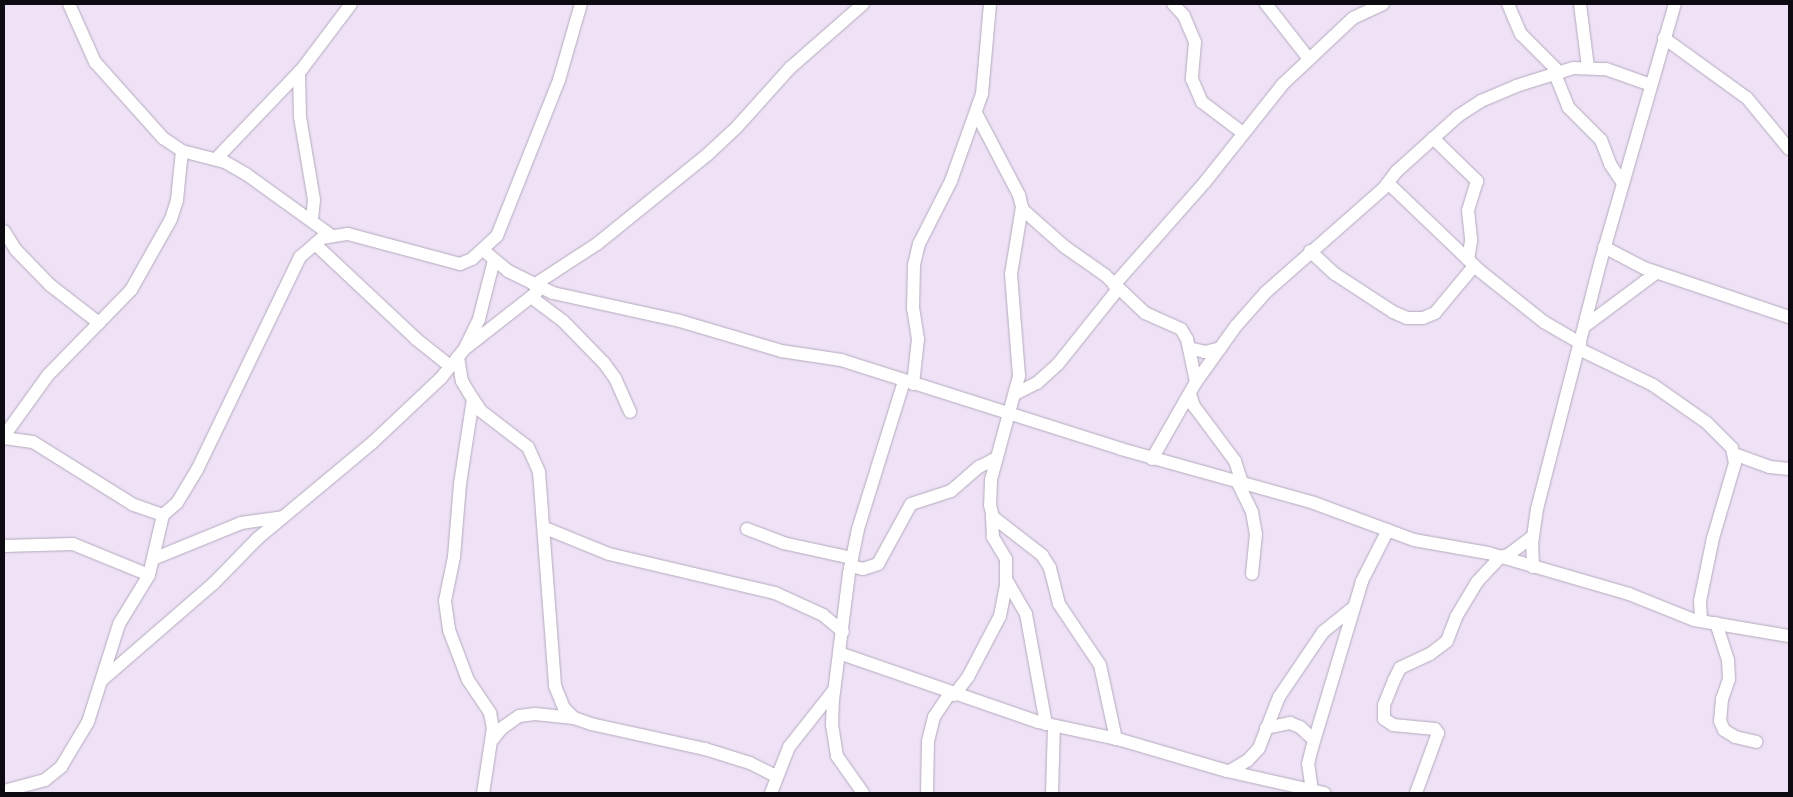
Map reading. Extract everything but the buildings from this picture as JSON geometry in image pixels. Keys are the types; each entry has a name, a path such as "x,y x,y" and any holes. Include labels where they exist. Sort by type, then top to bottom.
{"street":[{"path":"69,4 95,62 163,138 182,151 216,159 246,174 332,236"},
{"path":"4,791 45,780 61,767 88,722 119,624 149,575 164,515 177,503 197,470 300,257 322,238 348,234 388,242 460,264 483,250 503,226 559,80 581,4"},
{"path":"102,680 213,584 258,538 372,443 456,358 535,290 597,244 708,154 736,128 790,68 863,4"},
{"path":"863,793 837,756 832,726 834,690 851,562 909,382 918,339 913,309 914,265 919,244 951,181 982,94 990,4"},
{"path":"1173,4 1184,16 1196,42 1192,79 1202,102 1243,133"},
{"path":"1266,4 1309,59"},
{"path":"1508,4 1521,34 1557,74 1568,107 1601,140 1610,164 1623,183"},
{"path":"1580,4 1588,67"},
{"path":"1533,567 1533,536 1584,326 1604,247 1675,4"},
{"path":"1015,394 1038,383 1058,364 1116,287 1205,182 1243,133 1309,59 1353,18 1376,5"},
{"path":"216,159 299,72 348,6"},
{"path":"1664,38 1747,98 1789,149"},
{"path":"1152,459 1193,388 1221,348 1266,292 1388,183 1433,138 1481,101 1557,74 1588,67 1606,69 1651,84"},
{"path":"299,72 300,116 314,200 312,220"},
{"path":"927,793 928,741 934,718 968,677 1000,616 1007,581 1006,559 991,528 991,480 1011,414 1015,394 1018,359 1011,274 1022,209 1019,195 976,113"},
{"path":"1310,251 1334,274 1393,312 1407,318 1423,318 1434,313 1471,263 1468,210 1478,181 1433,138"},
{"path":"164,515 134,505 33,442 4,438 48,374 131,290 157,249 177,200 182,151"},
{"path":"1388,183 1471,263 1544,322 1580,346 1678,401 1707,422 1734,454 1770,466 1789,468"},
{"path":"1022,209 1157,321 1181,328 1189,348 1194,406 1235,461 1241,484 1252,512 1256,534 1252,574"},
{"path":"4,231 16,250 50,285 99,323"},
{"path":"315,244 416,339 456,358"},
{"path":"1604,247 1656,273 1789,318"},
{"path":"483,250 535,290 562,321 604,363 615,378 630,412"},
{"path":"494,260 479,319 456,358 462,381 481,410 528,447 539,472 545,528 555,686 564,708 574,718"},
{"path":"1584,326 1656,273"},
{"path":"535,290 680,321 781,351 841,360 1152,459 1314,502 1414,540 1500,557 1629,594 1701,621 1789,636"},
{"path":"1189,348 1205,352 1221,348"},
{"path":"473,399 460,484 454,557 446,601 449,630 468,680 490,713 493,739 483,793"},
{"path":"1701,621 1700,601 1713,538 1735,463 1734,454"},
{"path":"747,529 783,543 851,562 863,569 878,564 911,504 951,491 979,467 997,458"},
{"path":"992,515 1042,555 1050,568 1059,604 1100,665 1116,739"},
{"path":"153,559 241,524 285,516"},
{"path":"545,528 609,554 775,593 823,615 843,632"},
{"path":"1319,792 1308,764 1314,740 1362,581 1388,530"},
{"path":"1416,793 1438,733 1426,726 1388,722 1382,715 1384,705 1400,668 1430,654 1447,641 1465,601 1500,557 1508,555 1533,536"},
{"path":"4,546 73,544 149,575"},
{"path":"1007,581 1026,614 1050,725 1052,793"},
{"path":"1230,771 1248,760 1259,748 1279,697 1307,653 1323,632 1354,606"},
{"path":"1716,623 1728,660 1729,679 1722,699 1720,721 1724,730 1735,737 1756,742"},
{"path":"839,653 952,694 1050,725 1116,739 1230,771 1319,792"},
{"path":"770,793 775,776 789,747 834,690"},
{"path":"493,739 502,728 519,716 535,714 574,718 706,749 750,763 775,776"},
{"path":"1266,728 1290,723 1300,727 1314,740"}]}
